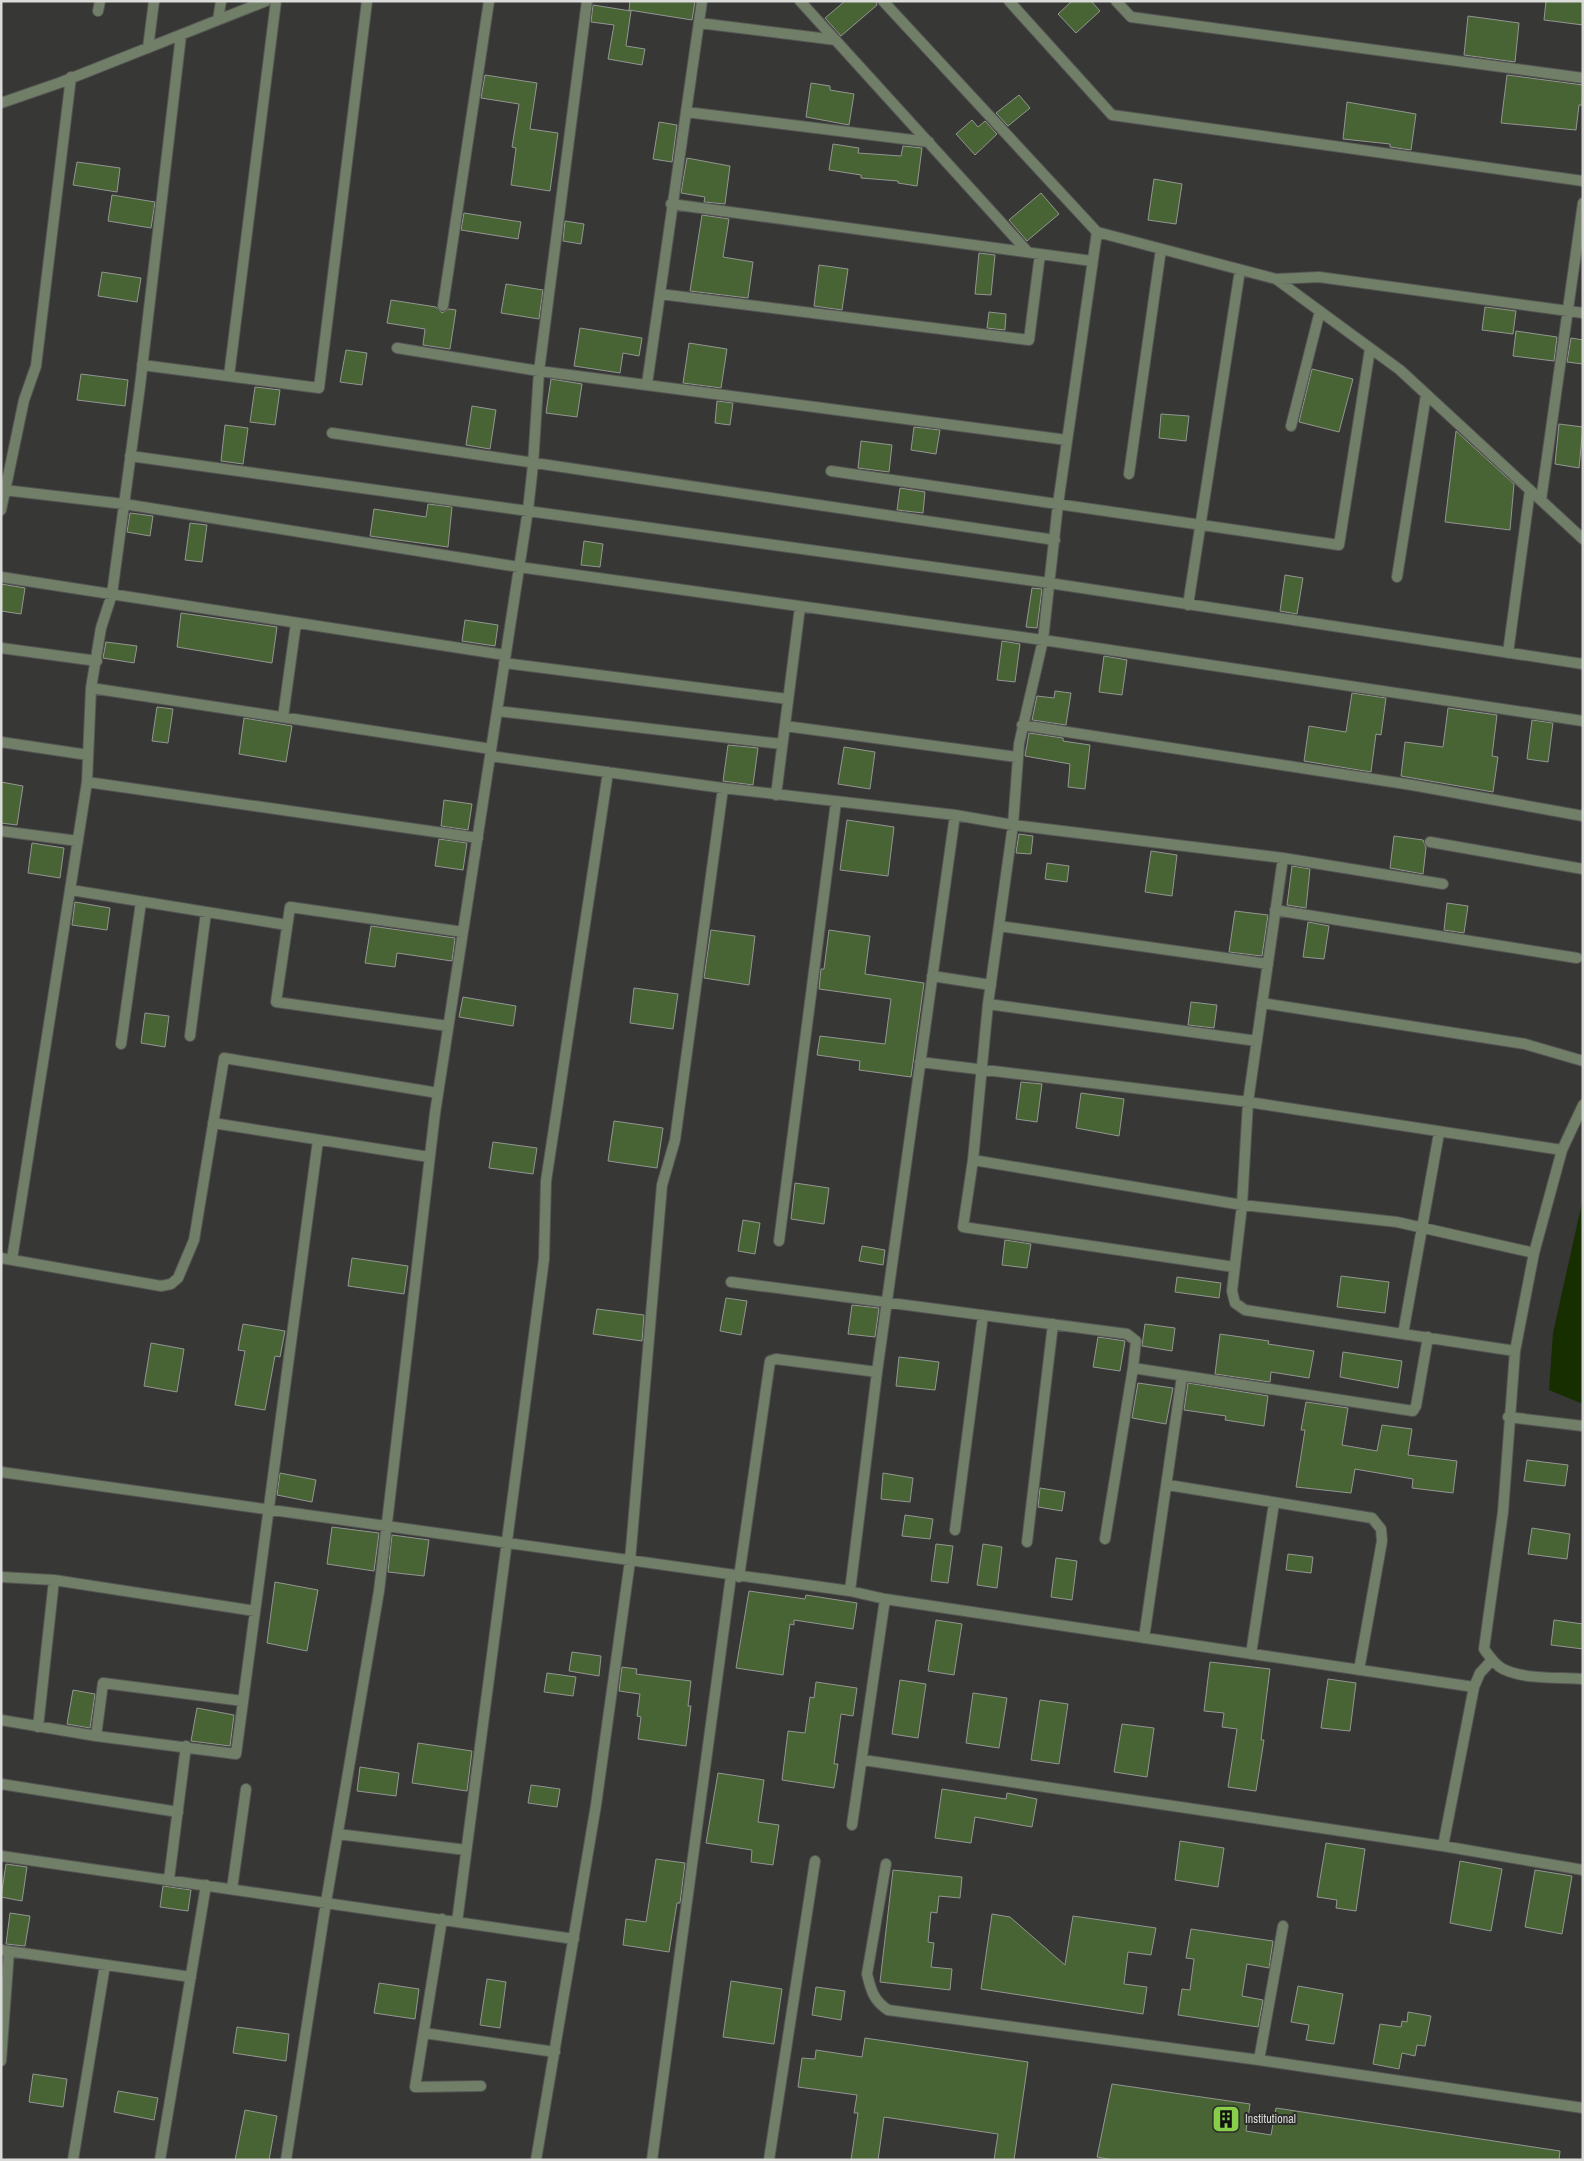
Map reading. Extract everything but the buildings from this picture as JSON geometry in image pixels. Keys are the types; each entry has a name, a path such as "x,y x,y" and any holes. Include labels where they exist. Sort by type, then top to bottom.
{"street":[{"path":"148,48 154,1"},
{"path":"218,20 221,1"},
{"path":"1,103 266,1"},
{"path":"229,376 276,1"},
{"path":"142,366 319,388 367,1"},
{"path":"443,306 489,1"},
{"path":"286,2160 326,1902 379,1591 438,1094 528,510 539,371 587,1"},
{"path":"647,384 671,204 702,1"},
{"path":"800,1 1028,252"},
{"path":"883,1 1096,232 1276,279 1319,276 1583,313"},
{"path":"1009,1 1112,115 1583,181"},
{"path":"1116,1 1131,17 1583,78"},
{"path":"699,23 836,40"},
{"path":"181,35 142,366 112,594 101,628 91,688 87,782 71,890 6,1258 161,1286 171,1284 178,1278 194,1240 224,1058 438,1094"},
{"path":"1,510 24,400 36,366 71,77"},
{"path":"686,112 929,142"},
{"path":"1541,500 1583,203"},
{"path":"671,204 1092,262"},
{"path":"1096,232 1058,504 1043,640 1022,725 1017,757 1013,825 988,1004 973,1160 963,1227 1234,1267"},
{"path":"1129,474 1161,249"},
{"path":"660,294 1029,340 1040,254"},
{"path":"1188,605 1202,525 1240,270"},
{"path":"1276,279 1400,370 1583,539"},
{"path":"1291,426 1320,311"},
{"path":"397,348 539,371 1067,440"},
{"path":"831,471 1338,545 1370,348"},
{"path":"1397,577 1426,395"},
{"path":"332,433 1055,540"},
{"path":"130,456 1050,583 1583,664"},
{"path":"4,490 124,504 519,567 1043,640 1583,721"},
{"path":"1508,654 1530,490"},
{"path":"1,577 296,622 505,659 788,699"},
{"path":"776,795 800,607"},
{"path":"283,717 296,622"},
{"path":"1,648 97,661"},
{"path":"91,688 283,717 608,772 776,795 955,815 1013,825 1283,858 1443,884"},
{"path":"497,711 782,744"},
{"path":"1022,725 1412,785 1583,816"},
{"path":"785,726 1017,757"},
{"path":"1,742 88,755"},
{"path":"457,1922 544,1259 546,1181 608,772"},
{"path":"87,782 478,838"},
{"path":"536,2160 596,1805 630,1561 662,1185 675,1140 724,788"},
{"path":"779,1241 836,802"},
{"path":"850,1591 877,1372 955,815"},
{"path":"1,831 78,841"},
{"path":"1430,842 1583,869"},
{"path":"1283,858 1248,1102 1242,1205 1232,1291 1235,1303 1245,1310 1515,1351"},
{"path":"71,890 287,925"},
{"path":"121,1044 141,902"},
{"path":"448,1026 276,1002 287,925 290,907 462,932"},
{"path":"1276,910 1577,958"},
{"path":"190,1036 206,912"},
{"path":"999,926 1268,964"},
{"path":"932,976 991,985"},
{"path":"1262,1003 1525,1044 1583,1061"},
{"path":"988,1004 1257,1042"},
{"path":"920,1062 981,1071 1248,1102 1439,1133 1562,1150"},
{"path":"1583,1105 1562,1150 1534,1253 1515,1351 1508,1417 1503,1512 1484,1636 1484,1649 1492,1660 1503,1669 1524,1675 1583,1679"},
{"path":"213,1123 430,1157"},
{"path":"1403,1334 1439,1133"},
{"path":"1,1720 96,1736 186,1746 236,1754 318,1140"},
{"path":"973,1160 1242,1205 1422,1227 1534,1253"},
{"path":"732,1282 1054,1324 1127,1334 1134,1337 1136,1340 1132,1368 1105,1539"},
{"path":"955,1530 983,1315"},
{"path":"1027,1542 1054,1324"},
{"path":"1132,1368 1413,1411 1416,1406 1428,1337"},
{"path":"652,2160 735,1576 770,1361 776,1359 877,1372"},
{"path":"1144,1638 1168,1486 1182,1376"},
{"path":"1508,1417 1583,1426"},
{"path":"1,1472 850,1591 886,1599 1474,1687"},
{"path":"1168,1486 1372,1518 1381,1529 1382,1541 1359,1670"},
{"path":"1251,1654 1274,1503"},
{"path":"1,1577 54,1580 255,1612"},
{"path":"38,1727 54,1580"},
{"path":"852,1825 886,1599"},
{"path":"1443,1846 1474,1687 1480,1673 1492,1660"},
{"path":"96,1736 103,1683 243,1701"},
{"path":"169,1880 186,1746"},
{"path":"863,1760 1443,1846 1583,1870"},
{"path":"1,1784 178,1812"},
{"path":"232,1889 246,1789"},
{"path":"338,1834 466,1850"},
{"path":"1,1856 574,1939"},
{"path":"769,2160 815,1861"},
{"path":"886,1864 868,1974 871,1992 877,2003 888,2010 1259,2060 1583,2108"},
{"path":"160,2160 206,1885"},
{"path":"442,1919 415,2087 481,2086"},
{"path":"1259,2060 1284,1926"},
{"path":"1,2061 5,1950 191,1977"},
{"path":"73,2160 106,1965"},
{"path":"424,2033 555,2052"}],"shaded area":[{"path":"1583,1198 1583,1404 1549,1390 1553,1333"}],"place":[{"name":"Institutional","path":"1226,2119"}]}
